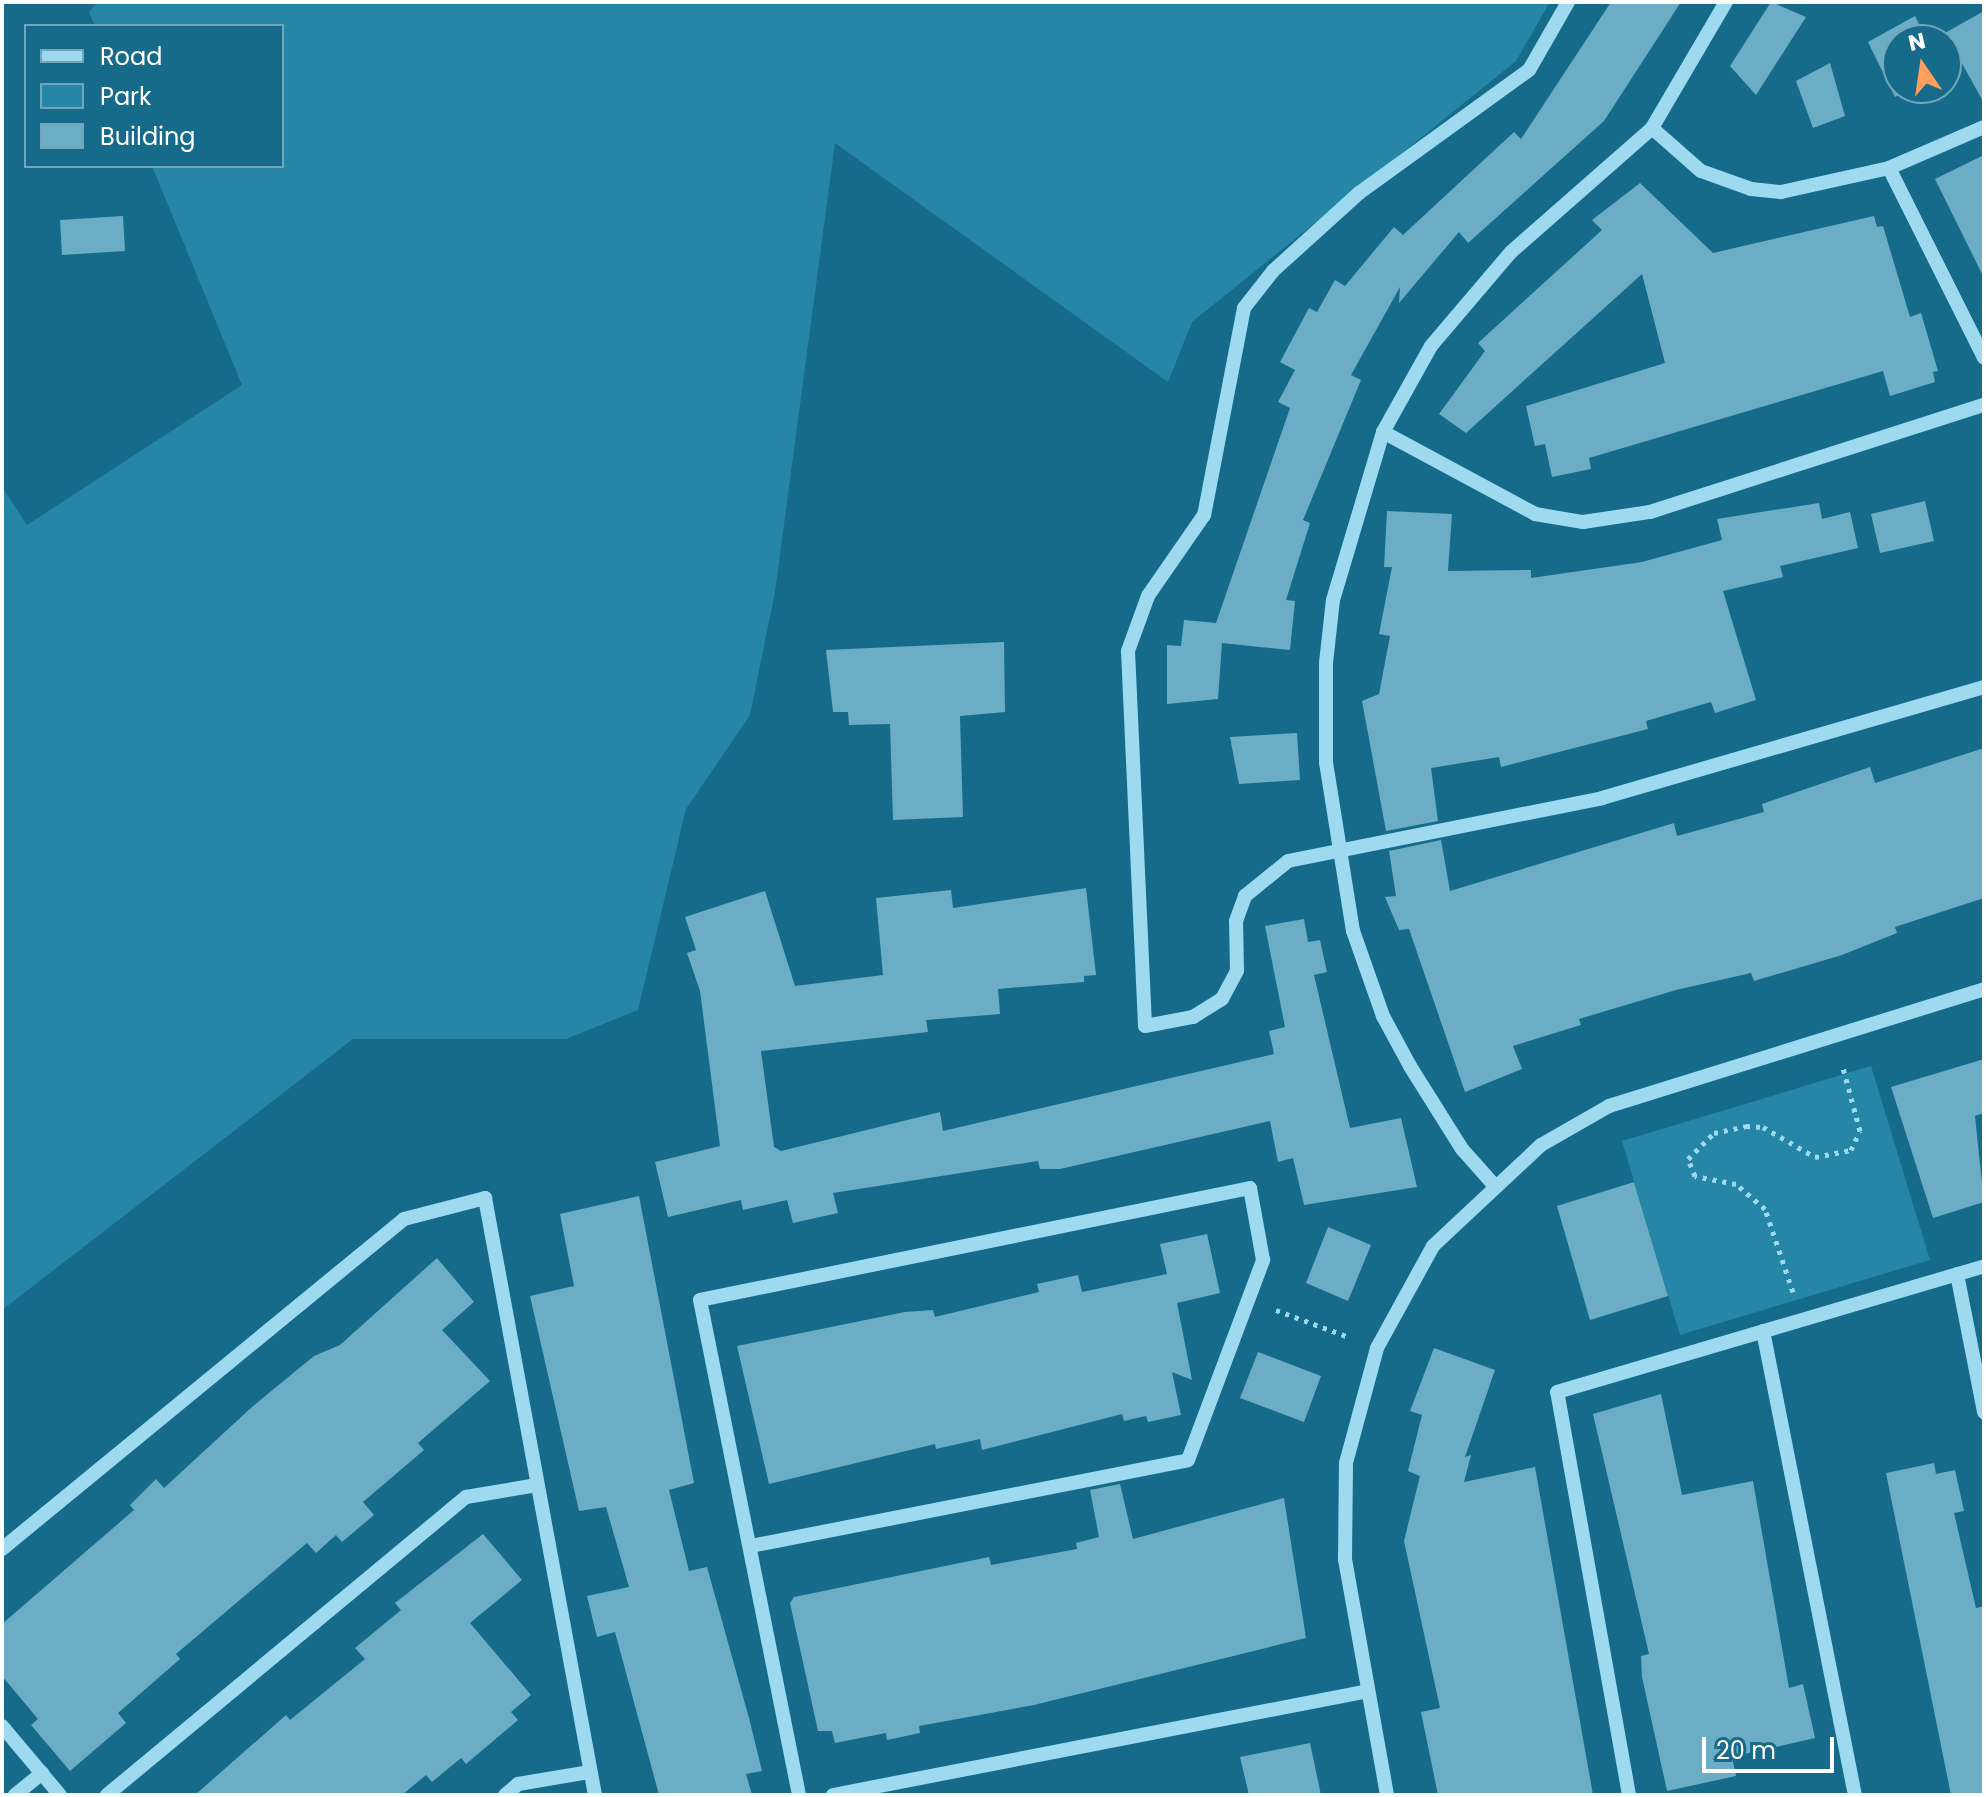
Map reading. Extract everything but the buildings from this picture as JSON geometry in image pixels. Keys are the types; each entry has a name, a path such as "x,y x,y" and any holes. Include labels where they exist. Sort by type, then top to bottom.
{"street":[{"path":"1568,2 1529,70 1359,193 1273,271 1244,308 1204,515 1148,596 1128,651 1145,1026 1193,1017 1222,999 1237,971 1236,921 1245,896 1288,861 1602,798 1984,687"},
{"path":"1494,1185 1462,1149 1383,1016 1353,931 1336,851 1326,762 1326,663 1347,538 1383,432 1431,346 1511,252 1652,128 1726,2"},
{"path":"1652,128 1701,171 1751,189 1811,189 1889,168 1984,127"},
{"path":"1889,168 1984,358"},
{"path":"1383,432 1535,514 1583,522 1650,512 1984,405"},
{"path":"1387,1795 1345,1559 1346,1463 1368,1369 1408,1284 1433,1246 1494,1185 1541,1145 1609,1106 1984,989"},
{"path":"751,1546 1188,1460 1263,1260 1250,1188 700,1300 799,1795"},
{"path":"2,1549 404,1219 485,1198 595,1795"},
{"path":"1629,1795 1557,1392 1984,1266"},
{"path":"1957,1274 1984,1412"},
{"path":"1763,1331 1855,1795"},
{"path":"107,1795 466,1497 537,1485"},
{"path":"833,1795 1368,1691"},
{"path":"2,1726 60,1795"},
{"path":"505,1795 518,1784 590,1772"},
{"path":"15,1795 42,1773"}],"path":[{"path":"1802,1320 1765,1209 1736,1184 1695,1176 1688,1159 1714,1133 1746,1126 1763,1127 1815,1157 1851,1150 1860,1131 1842,1064"},
{"path":"1249,1299 1352,1338"}],"green space":[{"path":"97,2 1550,2 1516,61 1192,322 1168,382 835,143 775,592 750,715 686,809 638,1010 566,1039 353,1039 2,1310 2,487 27,525 242,385 153,168 284,168 284,24 94,24 89,12"},
{"path":"1871,1066 1930,1260 1680,1335 1622,1141"}]}
